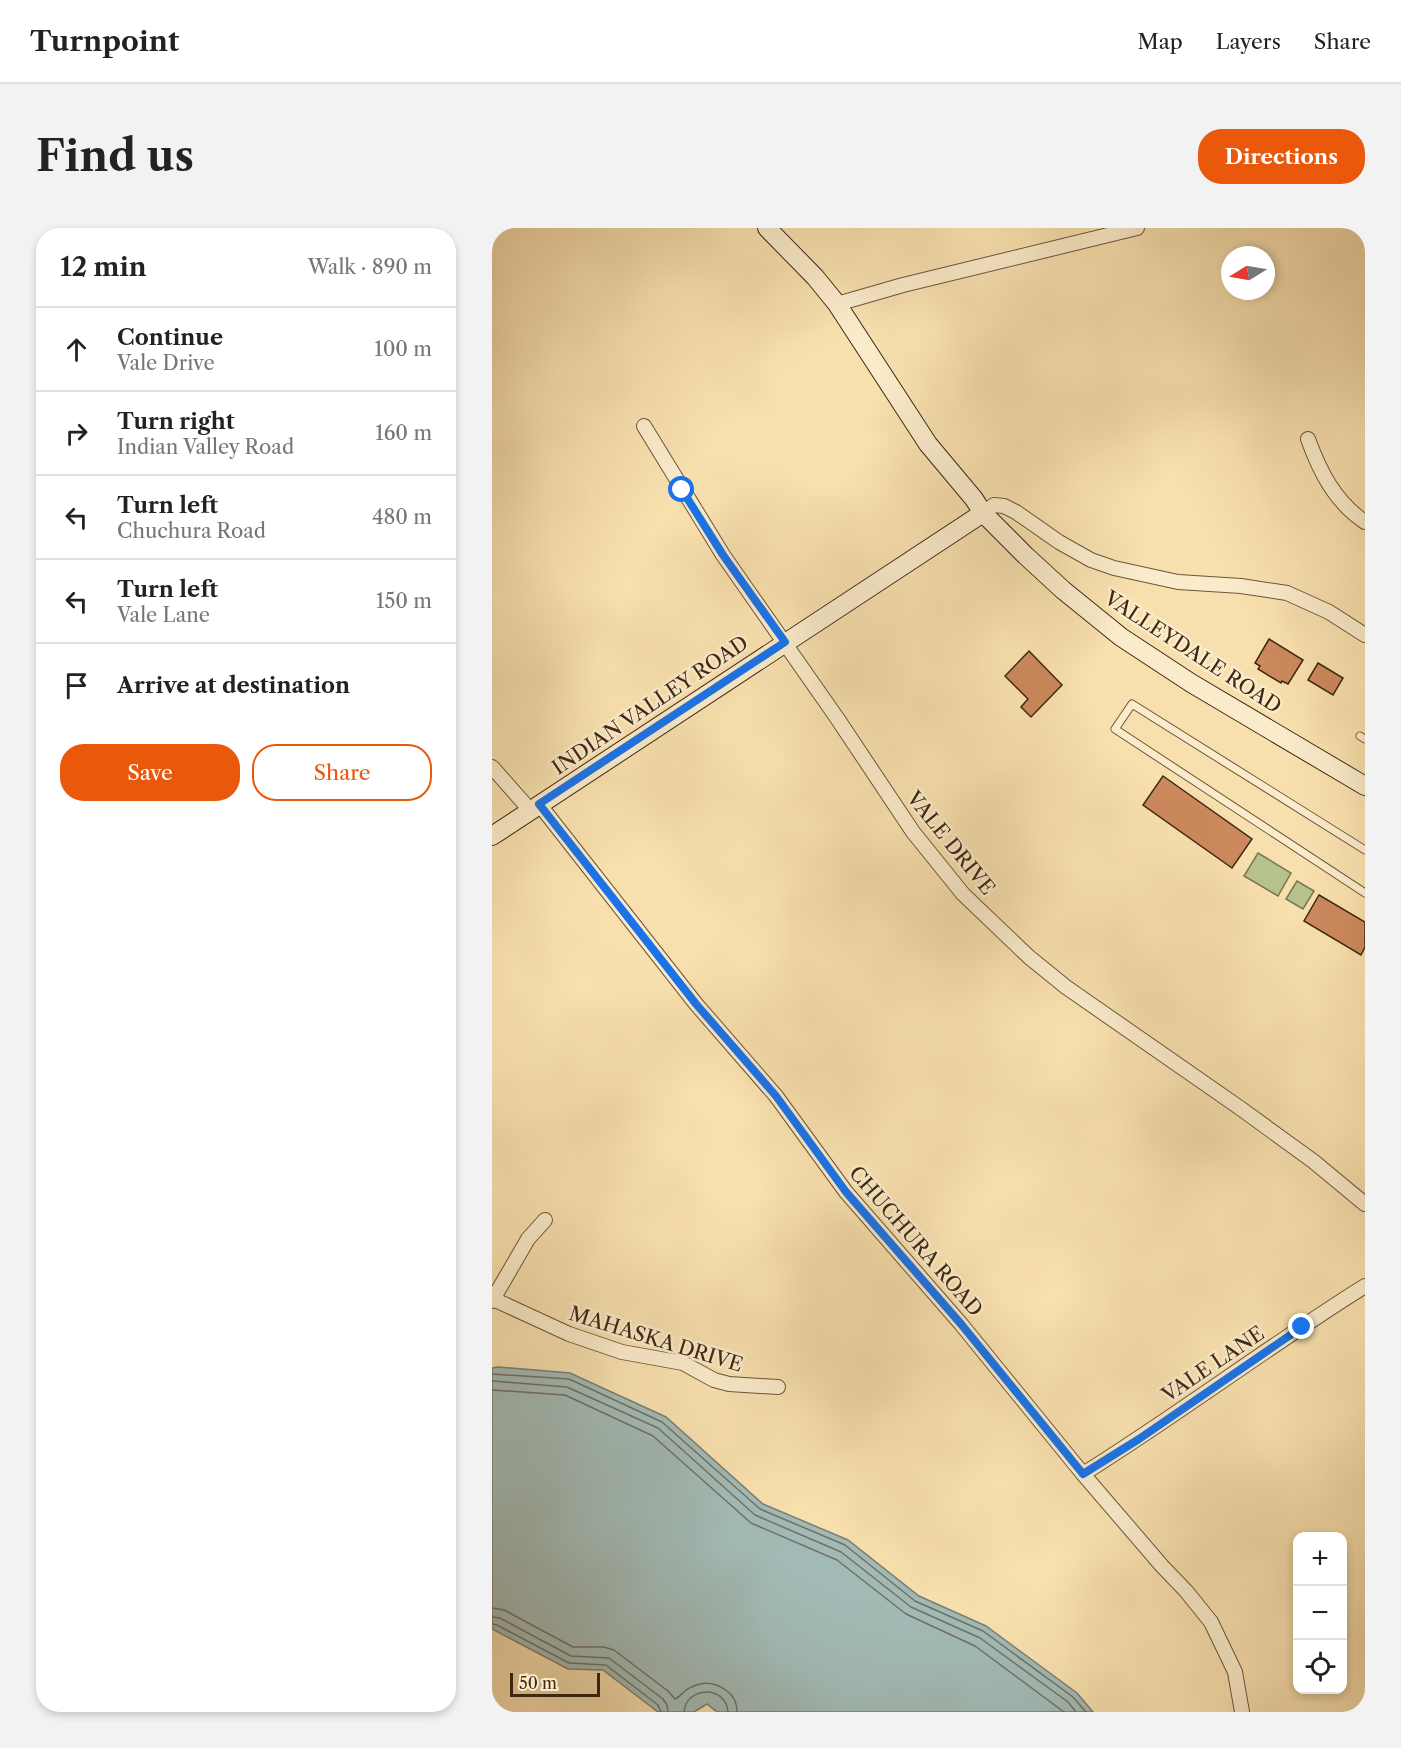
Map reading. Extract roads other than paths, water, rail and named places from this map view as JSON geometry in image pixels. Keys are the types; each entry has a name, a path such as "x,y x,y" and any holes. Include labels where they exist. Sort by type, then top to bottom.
{"main road":[{"name":"VALLEYDALE ROAD","path":"767,228 815,277 837,304 928,444 983,513 1063,590 1121,637 1191,683 1365,786"},
{"name":"INDIAN VALLEY ROAD","path":"492,836 983,513"}],"street":[{"path":"837,304 915,282 1137,228"},
{"name":"VALE DRIVE","path":"644,426 723,555 785,642 913,832 963,894 1029,957 1066,987 1313,1161 1365,1204"},
{"path":"1308,439 1325,480 1347,508 1365,522"},
{"path":"983,513 994,505 1004,506 1075,552 1114,568 1178,582 1240,586 1287,593 1329,612 1365,635"},
{"name":"CHUCHURA ROAD","path":"492,767 534,807 696,1004 776,1096 846,1192 961,1324 1083,1474 1211,1622 1235,1672 1242,1712"},
{"name":"MAHASKA DRIVE","path":"545,1220 528,1239 492,1300 569,1334 622,1352 683,1363 714,1380 729,1384 778,1387"},
{"name":"VALE LANE","path":"1083,1474 1139,1439 1365,1286"}],"lane":[{"path":"1365,850 1132,704 1115,729 1365,893"}],"water":[{"path":"492,1368 570,1373 666,1417 763,1504 848,1540 919,1596 986,1626 1077,1693 1093,1712 717,1712 707,1704 694,1712 658,1712 603,1670 568,1669 492,1629"}]}
